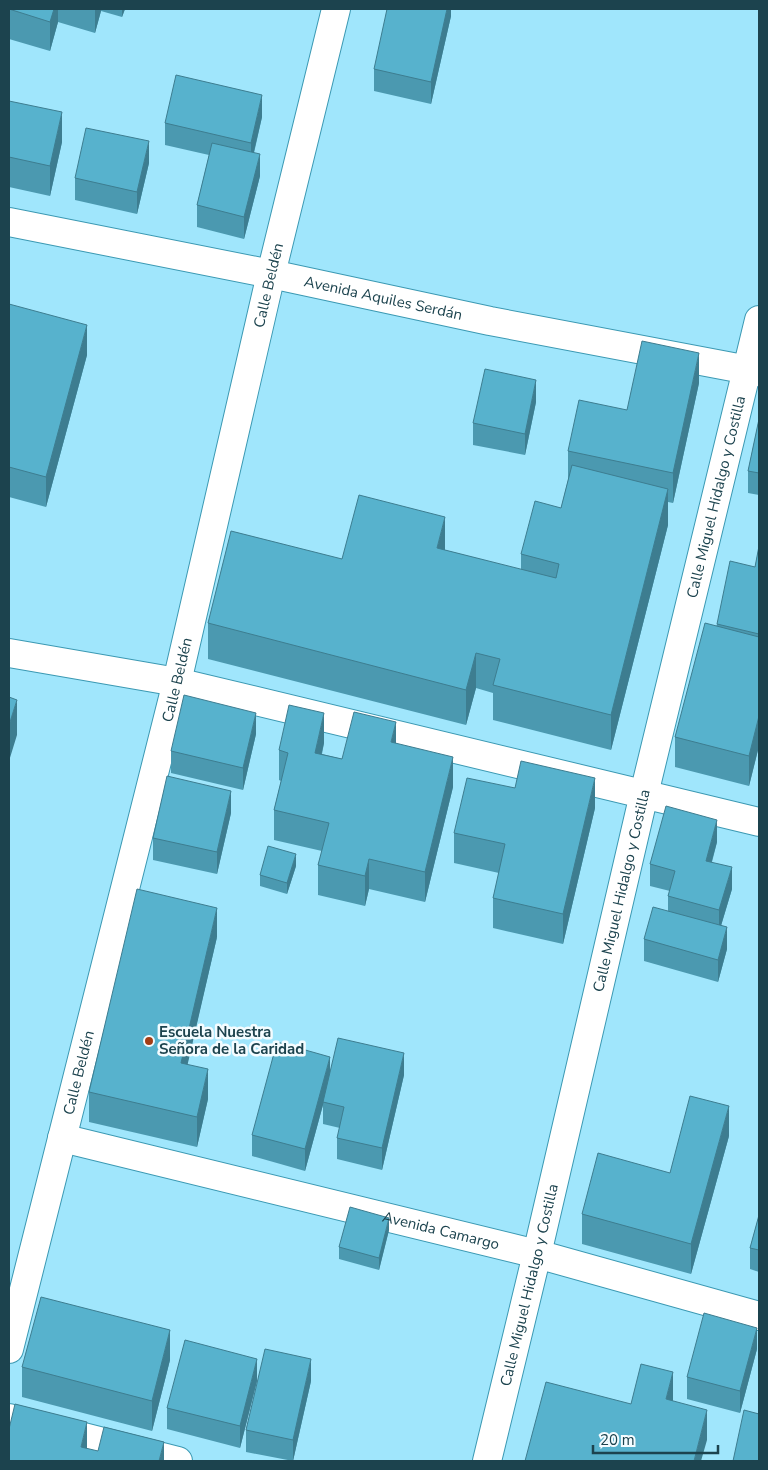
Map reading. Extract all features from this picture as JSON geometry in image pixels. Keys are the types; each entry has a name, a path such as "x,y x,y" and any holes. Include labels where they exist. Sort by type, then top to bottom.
{"street":[{"name":"Calle Beldén","path":"9,1349 178,682 271,274 336,9"},
{"name":"Avenida Aquiles Serdán","path":"9,222 271,274 490,321 753,371"},
{"name":"Calle Miguel Hidalgo y Costilla","path":"487,1461 644,794 753,371 759,320"},
{"path":"9,653 178,682 759,822"},
{"name":"Avenida Camargo","path":"62,1138 537,1254 759,1316"},
{"path":"9,1418 178,1461"}],"building":[{"path":"9,9 54,9 50,22"},
{"path":"387,9 447,9 431,82 374,69"},
{"path":"176,75 262,95 251,143 165,123"},
{"path":"9,101 62,112 50,166 9,157"},
{"path":"86,128 149,141 137,192 75,178"},
{"path":"212,143 260,154 244,217 197,205"},
{"path":"9,304 87,325 46,477 9,467"},
{"path":"642,341 699,353 673,473 568,451 579,400 627,410"},
{"path":"485,369 536,380 525,434 473,423"},
{"path":"759,419 759,473 748,471"},
{"path":"572,465 668,489 611,715 493,685 500,659 476,653 466,690 208,623 231,531 342,559 359,495 445,517 437,548 556,578 559,564 521,554 535,501 561,508"},
{"path":"759,546 759,634 717,624 730,561 755,567"},
{"path":"705,623 759,637 759,716 749,756 675,737"},
{"path":"184,695 256,713 243,768 171,751"},
{"path":"9,697 17,700 9,725"},
{"path":"289,705 324,713 315,753 342,759 354,712 396,722 391,742 453,757 425,872 369,859 365,876 318,865 329,823 274,810 288,753 279,750"},
{"path":"521,761 595,778 563,914 493,898 505,844 454,833 467,778 515,788"},
{"path":"167,776 231,791 217,852 153,838"},
{"path":"666,806 717,820 706,861 732,867 719,910 668,896 675,871 650,864"},
{"path":"268,846 296,854 287,883 260,875"},
{"path":"137,889 217,908 181,1063 208,1069 197,1117 89,1092"},
{"path":"653,907 727,927 718,960 644,939"},
{"path":"338,1038 404,1053 382,1148 337,1138 344,1107 323,1102"},
{"path":"277,1042 330,1057 305,1149 252,1135"},
{"path":"690,1096 729,1106 691,1244 582,1214 598,1153 670,1173"},
{"path":"350,1207 389,1218 379,1258 339,1247"},
{"path":"759,1215 759,1250 750,1248"},
{"path":"41,1297 170,1330 152,1401 22,1367"},
{"path":"704,1313 757,1328 740,1391 687,1377"},
{"path":"185,1340 257,1359 240,1426 167,1408"},
{"path":"265,1349 311,1359 293,1440 246,1430"},
{"path":"641,1364 673,1372 666,1399 707,1410 694,1461 525,1461 546,1382 631,1404"},
{"path":"15,1404 87,1422 81,1447 98,1451 104,1427 164,1442 159,1461 9,1461 9,1429"},
{"path":"744,1410 759,1414 759,1461 733,1461"}],"place":[{"name":"Escuela Nuestra Señora de la Caridad","path":"149,1041"}]}
